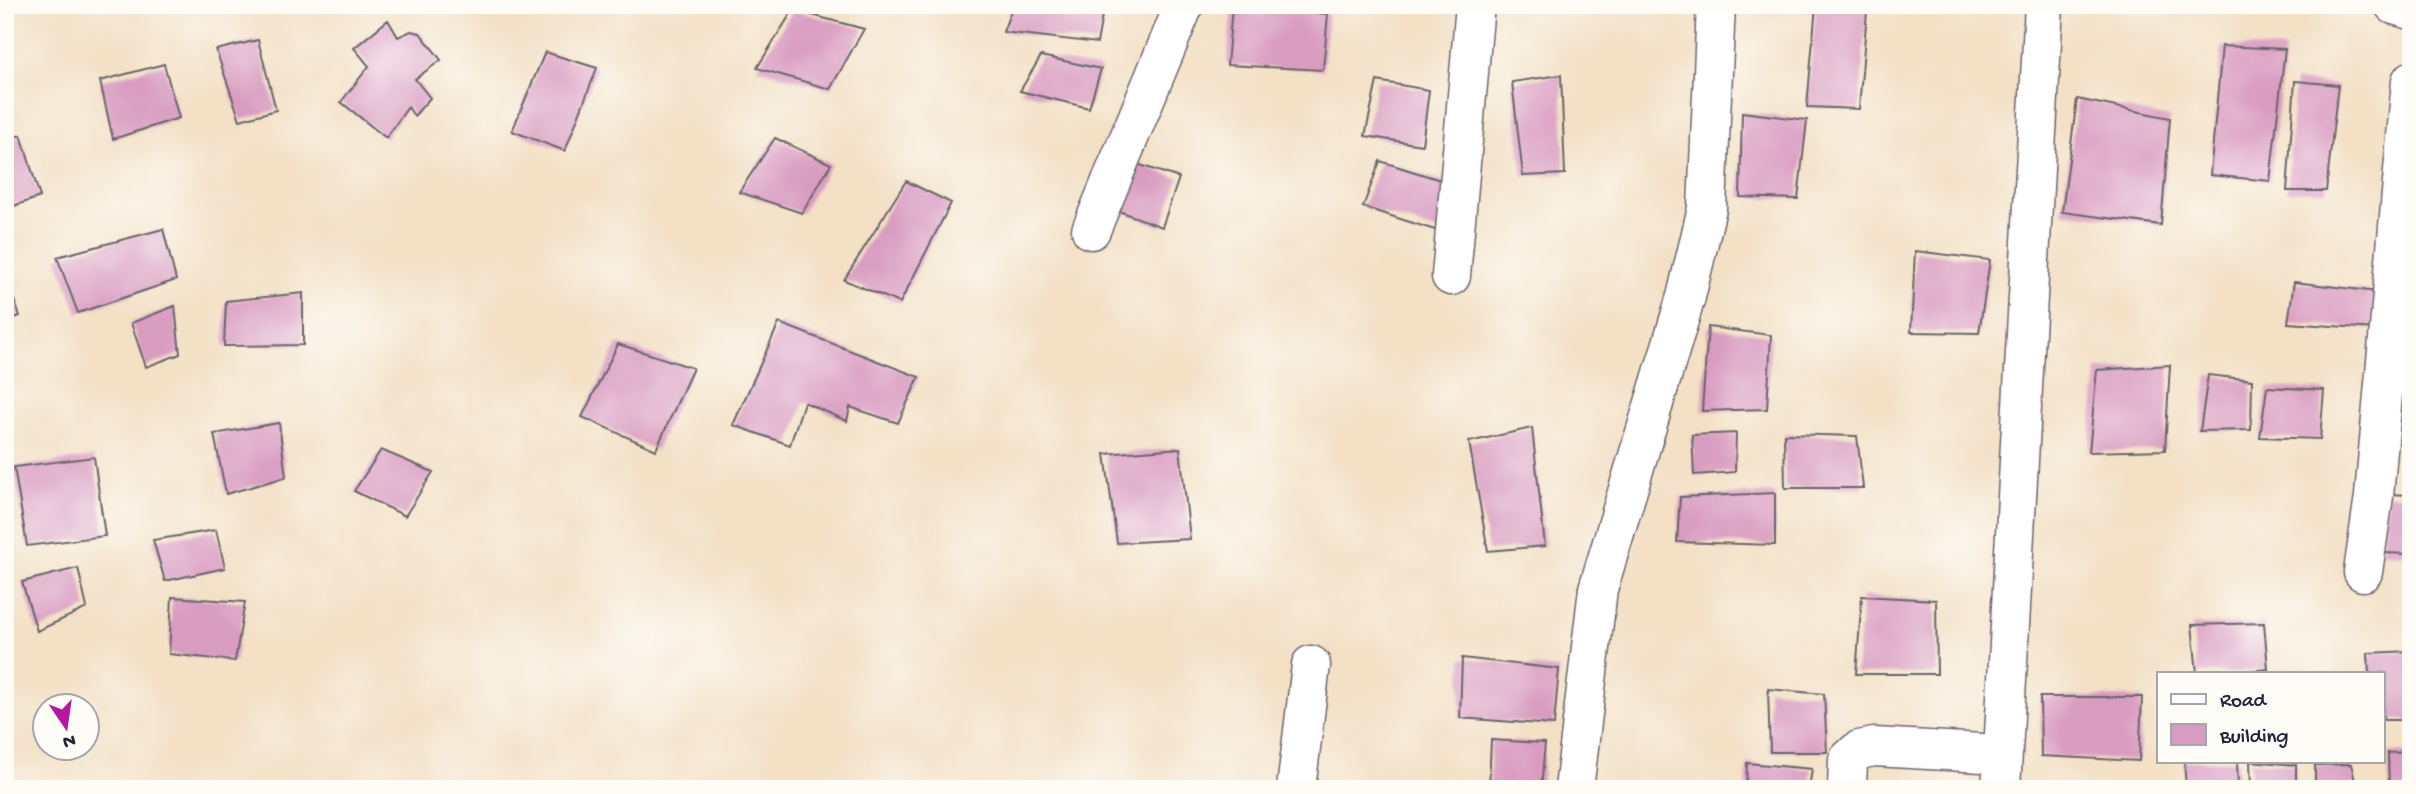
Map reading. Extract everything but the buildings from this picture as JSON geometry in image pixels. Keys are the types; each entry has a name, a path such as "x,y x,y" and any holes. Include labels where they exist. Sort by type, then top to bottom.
{"street":[{"path":"1091,230 1184,5"},
{"path":"1451,276 1475,5"},
{"path":"1574,789 1598,589 1686,297 1707,208 1716,5"},
{"path":"1847,789 1848,760 1859,750 1874,747 2001,771 2044,5"},
{"path":"2393,5 2411,10"},
{"path":"2363,572 2374,496 2411,81"},
{"path":"1296,789 1311,665"}]}
